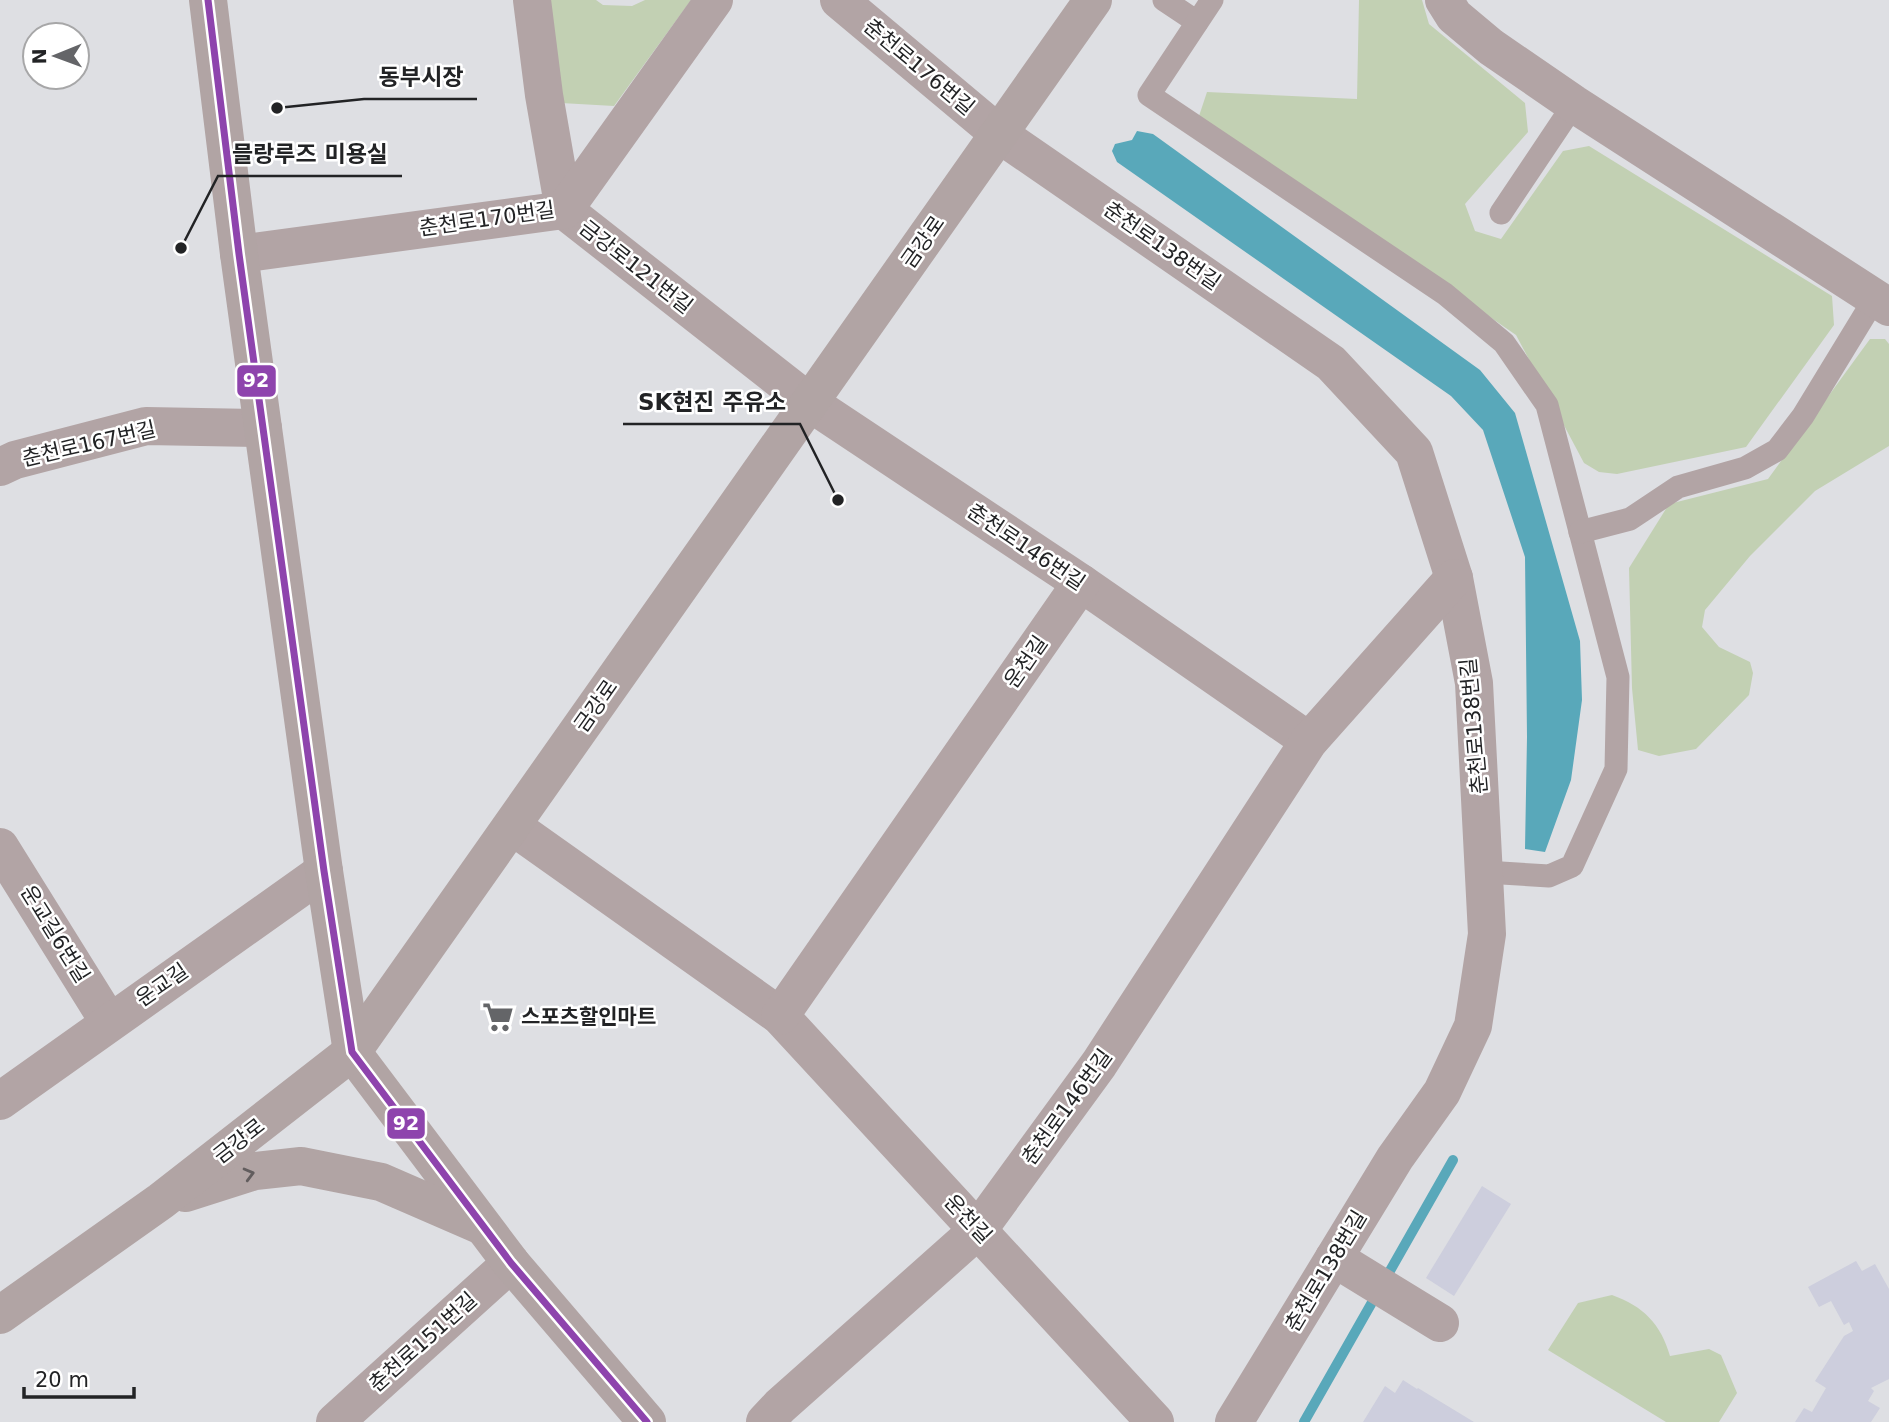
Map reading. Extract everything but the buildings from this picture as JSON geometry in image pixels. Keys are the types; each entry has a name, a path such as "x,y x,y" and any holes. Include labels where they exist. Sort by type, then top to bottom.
{"street":[{"path":"208,0 239,254 324,871 352,1052 511,1263 647,1422"},
{"name":"금강로121번길","path":"532,0 544,95 564,210 810,403"},
{"name":"춘천로170번길","path":"239,254 564,210 714,0"},
{"name":"춘천로176번길","path":"839,0 999,134"},
{"name":"금강로","path":"0,1315 161,1202 352,1052 1093,0"},
{"path":"1444,0 1454,16 1491,47 1574,104 1882,302"},
{"name":"춘천로138번길","path":"999,134 1331,363 1414,452 1454,578 1474,683 1488,934 1473,1026 1442,1092 1395,1158 1234,1422"},
{"name":"춘천로146번길","path":"810,403 1081,583 1309,741"},
{"name":"춘천로167번길","path":"0,467 15,460 146,426 263,428"},
{"name":"춘천로146번길","path":"765,1422 978,1230 1099,1064 1309,741 1454,578"},
{"name":"운천길","path":"780,1016 1081,583"},
{"name":"운천길","path":"512,827 780,1016 1155,1422"},
{"name":"운교길6번길","path":"0,847 109,1022"},
{"name":"운교길","path":"0,1101 324,871"},
{"path":"161,1202 255,1171 302,1166 381,1182 484,1227"},
{"path":"1334,1258 1440,1323"},
{"name":"춘천로151번길","path":"335,1422 511,1263"}],"lane":[{"path":"1164,0 1197,22"},
{"path":"1212,0 1149,95 1445,294 1504,343 1547,405 1618,677 1616,769 1572,866 1549,876 1485,872"},
{"path":"1501,213 1574,104"},
{"path":"1580,532 1630,519 1678,487 1745,468 1777,450 1804,416 1882,302"}],"green space":[{"path":"548,0 596,0 603,5 632,6 645,0 691,0 614,106 561,103"},
{"path":"1359,0 1422,0 1429,24 1525,103 1528,132 1465,204 1475,231 1501,239 1563,151 1589,146 1832,296 1834,325 1746,447 1617,474 1599,472 1584,463 1516,335 1199,116 1207,92 1357,99"},
{"path":"1870,339 1885,339 1889,344 1889,446 1815,491 1750,556 1705,610 1702,627 1719,647 1750,662 1753,673 1749,695 1696,749 1659,756 1638,750 1632,688 1629,568 1669,504 1768,479"},
{"path":"1612,1295 1633,1305 1649,1318 1661,1335 1670,1356 1709,1349 1721,1355 1737,1393 1719,1422 1666,1422 1548,1350 1578,1303"}],"water":[{"path":"1137,131 1153,134 1480,370 1515,413 1580,641 1582,700 1571,780 1545,852 1525,849 1525,557 1483,430 1451,396 1117,162 1112,151 1115,144 1132,140"}],"waterway":[{"path":"1304,1422 1453,1160"}],"transit line":[{"name":"92","path":"208,0 239,254 324,871 352,1052 511,1263 647,1422"}],"place":[{"name":"동부시장","path":"277,108"},
{"name":"믈랑루즈 미용실","path":"181,248"},
{"name":"SK현진 주유소","path":"838,500"},
{"name":"스포츠할인마트","path":"498,1017"}]}
